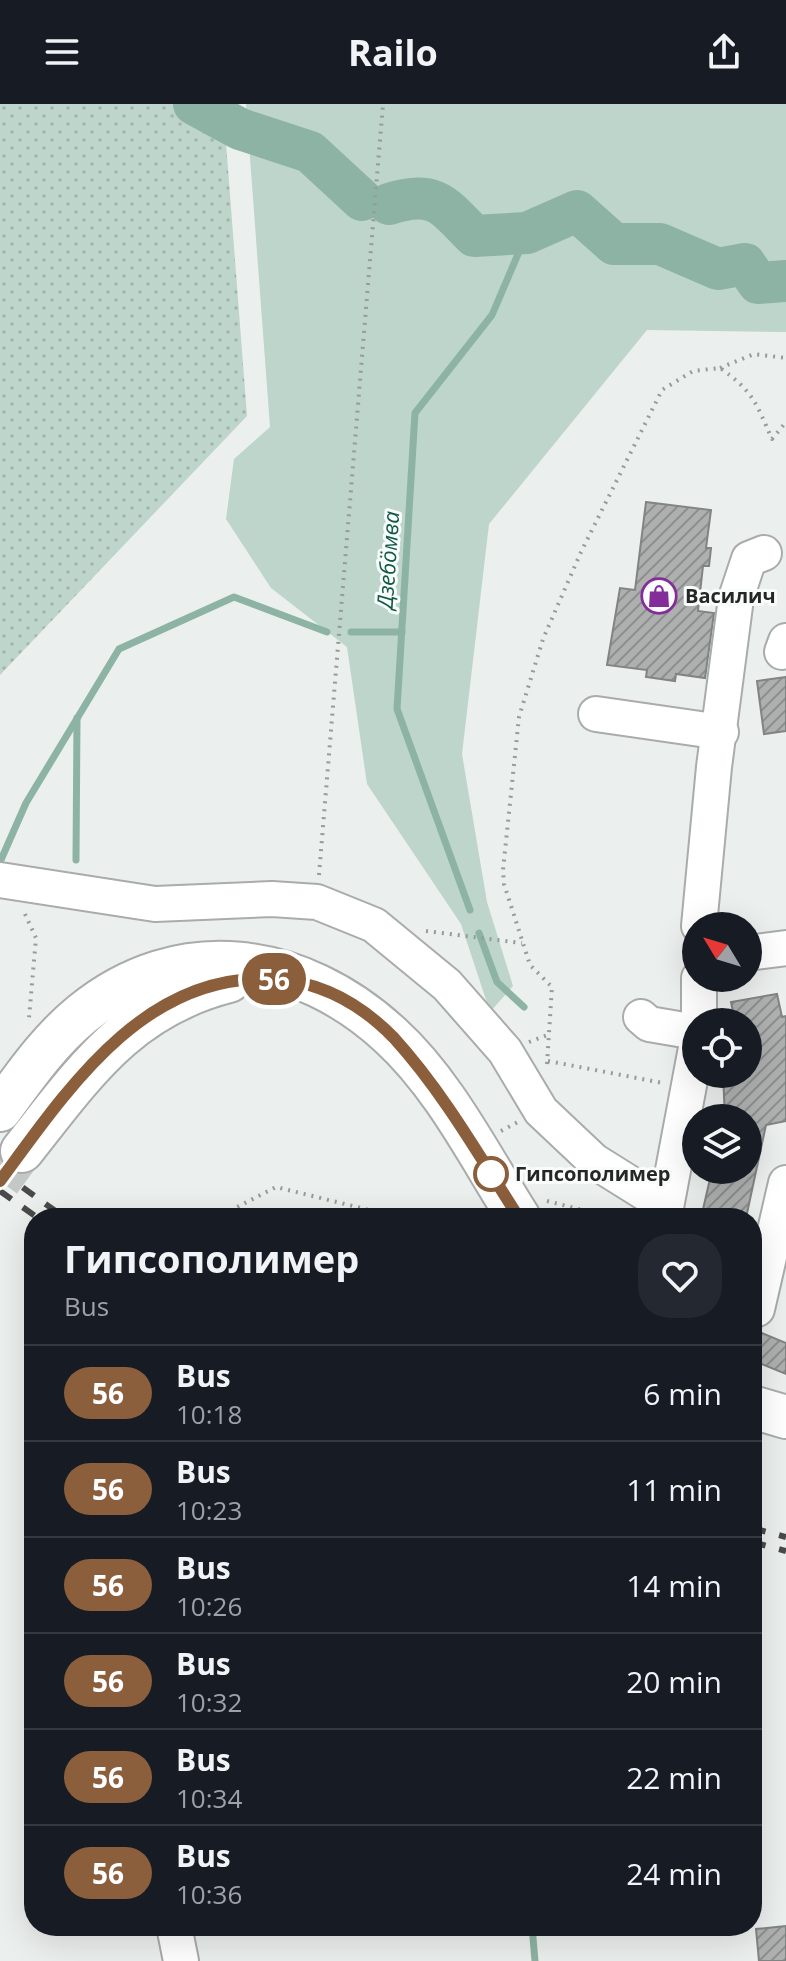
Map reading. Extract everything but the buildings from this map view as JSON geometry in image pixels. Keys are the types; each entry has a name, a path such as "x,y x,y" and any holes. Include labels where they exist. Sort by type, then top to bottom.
{"main road":[{"path":"0,1110 34,1064 74,1021 128,983 158,972 212,961 240,963 293,974 322,987 351,1002 392,1036 527,1208"},
{"path":"22,1151 111,1046 152,1011 176,998 236,980 286,980 322,987"},
{"path":"762,1410 786,1417"}],"lane":[{"path":"700,912 714,767 721,732 736,598 749,559 764,553"},
{"path":"596,714 721,732"},
{"path":"6,881 155,904 272,899 317,902 374,925 447,985 505,1051 541,1111 594,1161 659,1208"},
{"path":"762,951 786,948"},
{"path":"641,1017 649,1024 682,1030"},
{"path":"666,1208 688,1088"},
{"path":"762,1287 786,1183"},
{"path":"176,1936 181,1961"}],"path":[{"path":"317,902 383,104"},
{"path":"720,368 754,354 786,358"},
{"path":"765,423 772,439 786,422"},
{"path":"6,881 36,938 29,1022 39,1012"},
{"path":"420,930 522,943"},
{"path":"548,1061 682,1086"},
{"path":"235,1208 276,1187 361,1208"}],"green space":[{"path":"0,104 223,104 247,416 0,675"},
{"path":"246,104 786,104 786,332 647,330 489,524 462,754 487,902 513,986 490,1012 461,924 367,784 347,647 271,588 226,519 234,459 270,427"}],"waterway":[{"path":"194,104 240,129 310,152 362,200"},
{"path":"389,204 428,199 446,208 474,236 527,233 577,211 614,244 660,244 718,269 745,264 758,283 786,281"},
{"name":"Дзебӧмва","path":"470,910 397,709 415,413 492,315 527,233"},
{"path":"0,862 26,803 119,649 234,597 327,632"},
{"path":"351,632 402,632"},
{"path":"76,860 77,718"},
{"path":"479,933 497,982 524,1007"},
{"name":"Дзебӧмва","path":"533,1936 535,1961"}],"tunnel":[{"path":"0,1181 22,1151"}],"railway":[{"path":"0,1171 51,1208"},
{"path":"0,1191 24,1208"},
{"path":"762,1531 786,1537"},
{"path":"762,1545 786,1551"}],"bus line":[{"name":"56","path":"0,1181 102,1055 152,1011 205,987 258,978 322,987 351,1002 392,1036 429,1080 513,1208"}],"place":[{"name":"Василич","path":"659,596"},
{"name":"Гипсополимер","path":"491,1174"}]}
